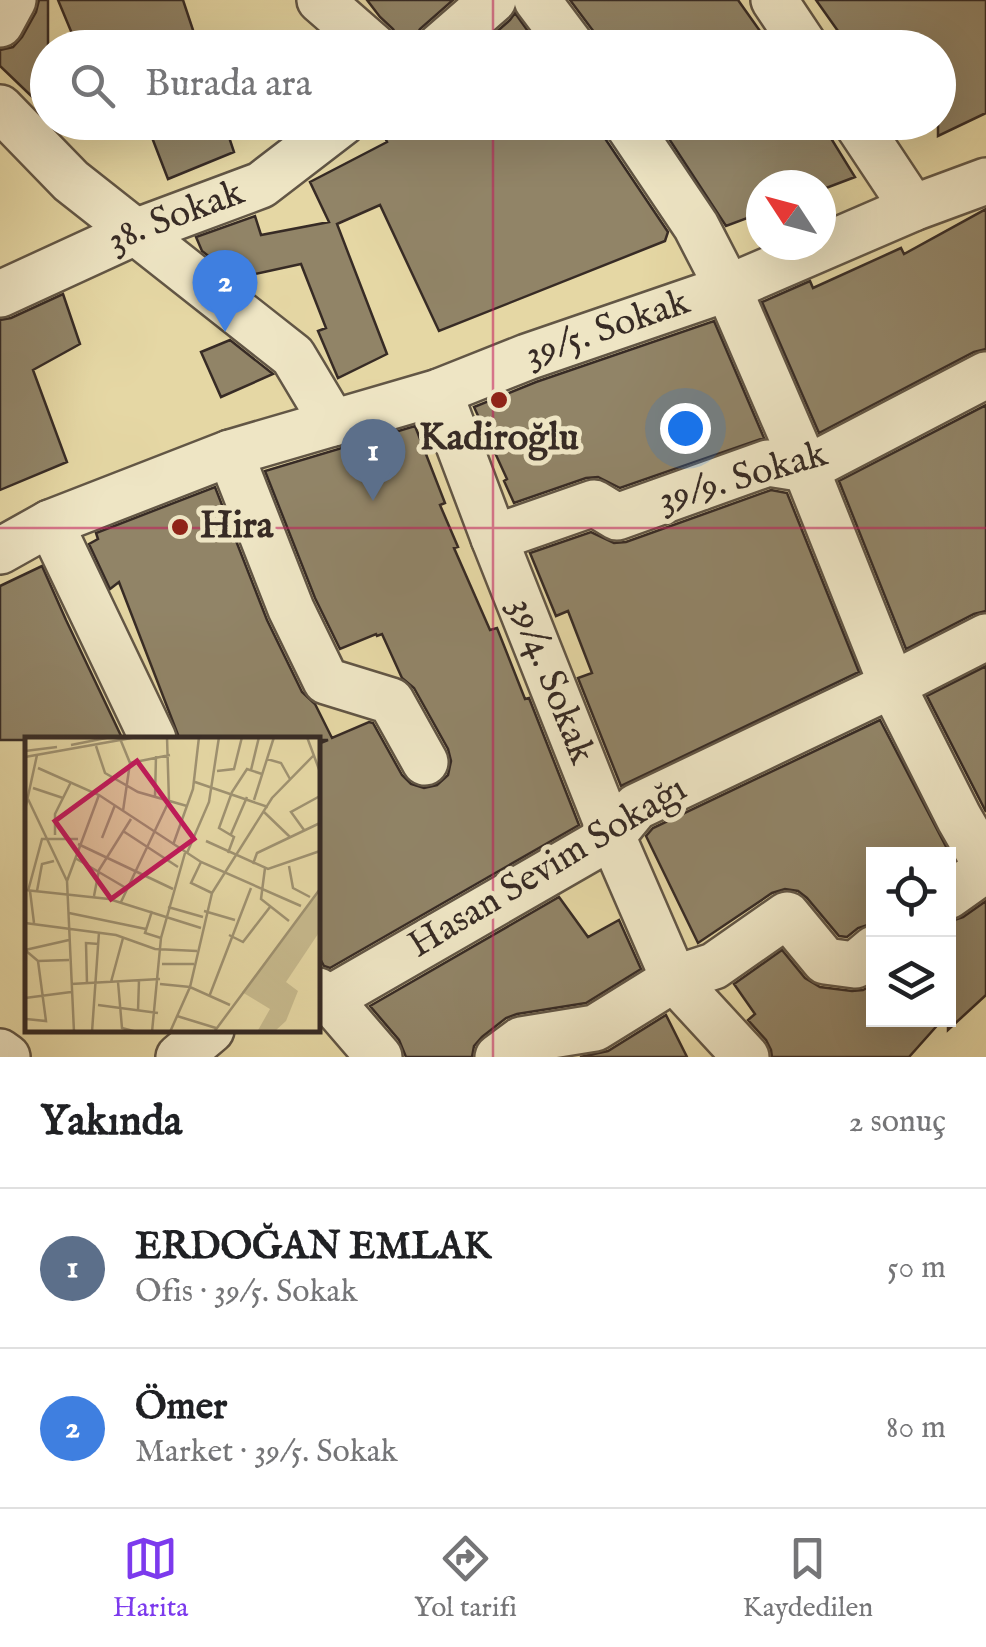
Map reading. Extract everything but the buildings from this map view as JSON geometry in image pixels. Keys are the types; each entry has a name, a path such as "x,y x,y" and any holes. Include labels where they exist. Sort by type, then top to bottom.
{"street":[{"path":"0,24 13,0"},
{"path":"320,0 354,30"},
{"path":"459,30 493,0"},
{"path":"537,0 560,30"},
{"path":"774,0 794,30"},
{"path":"0,108 30,138"},
{"path":"32,140 72,180 293,356 334,423"},
{"name":"38. Sokak","path":"0,294 135,232 261,185 320,140"},
{"path":"638,140 696,226 728,288 892,685 986,867 956,890"},
{"path":"868,140 913,208"},
{"name":"39/5. Sokak","path":"0,550 50,522 230,453 439,392 527,357 728,288 913,208 986,181"},
{"name":"39/9. Sokak","path":"494,538 594,503 617,517 768,463 806,469 986,374"},
{"name":"39/4. Sokak","path":"439,392 612,836 674,978 729,1051"},
{"path":"230,453 291,609 326,681 391,701 425,762"},
{"path":"50,522 151,737"},
{"name":"Hasan Sevim Sokağı","path":"323,995 612,836 636,806 892,685 986,636"},
{"path":"498,1057 522,1040 596,1028 674,978 714,966 787,916 825,961 855,965 866,956"},
{"path":"323,995 380,1057"},
{"path":"179,1057 210,1032"},
{"path":"0,1052 7,1057"}],"place":[{"name":"Ömer","path":"225,332"},
{"name":"Kadiroğlu","path":"499,400"},
{"name":"ERDOĞAN EMLAK","path":"373,501"},
{"name":"Hira","path":"180,527"}]}
